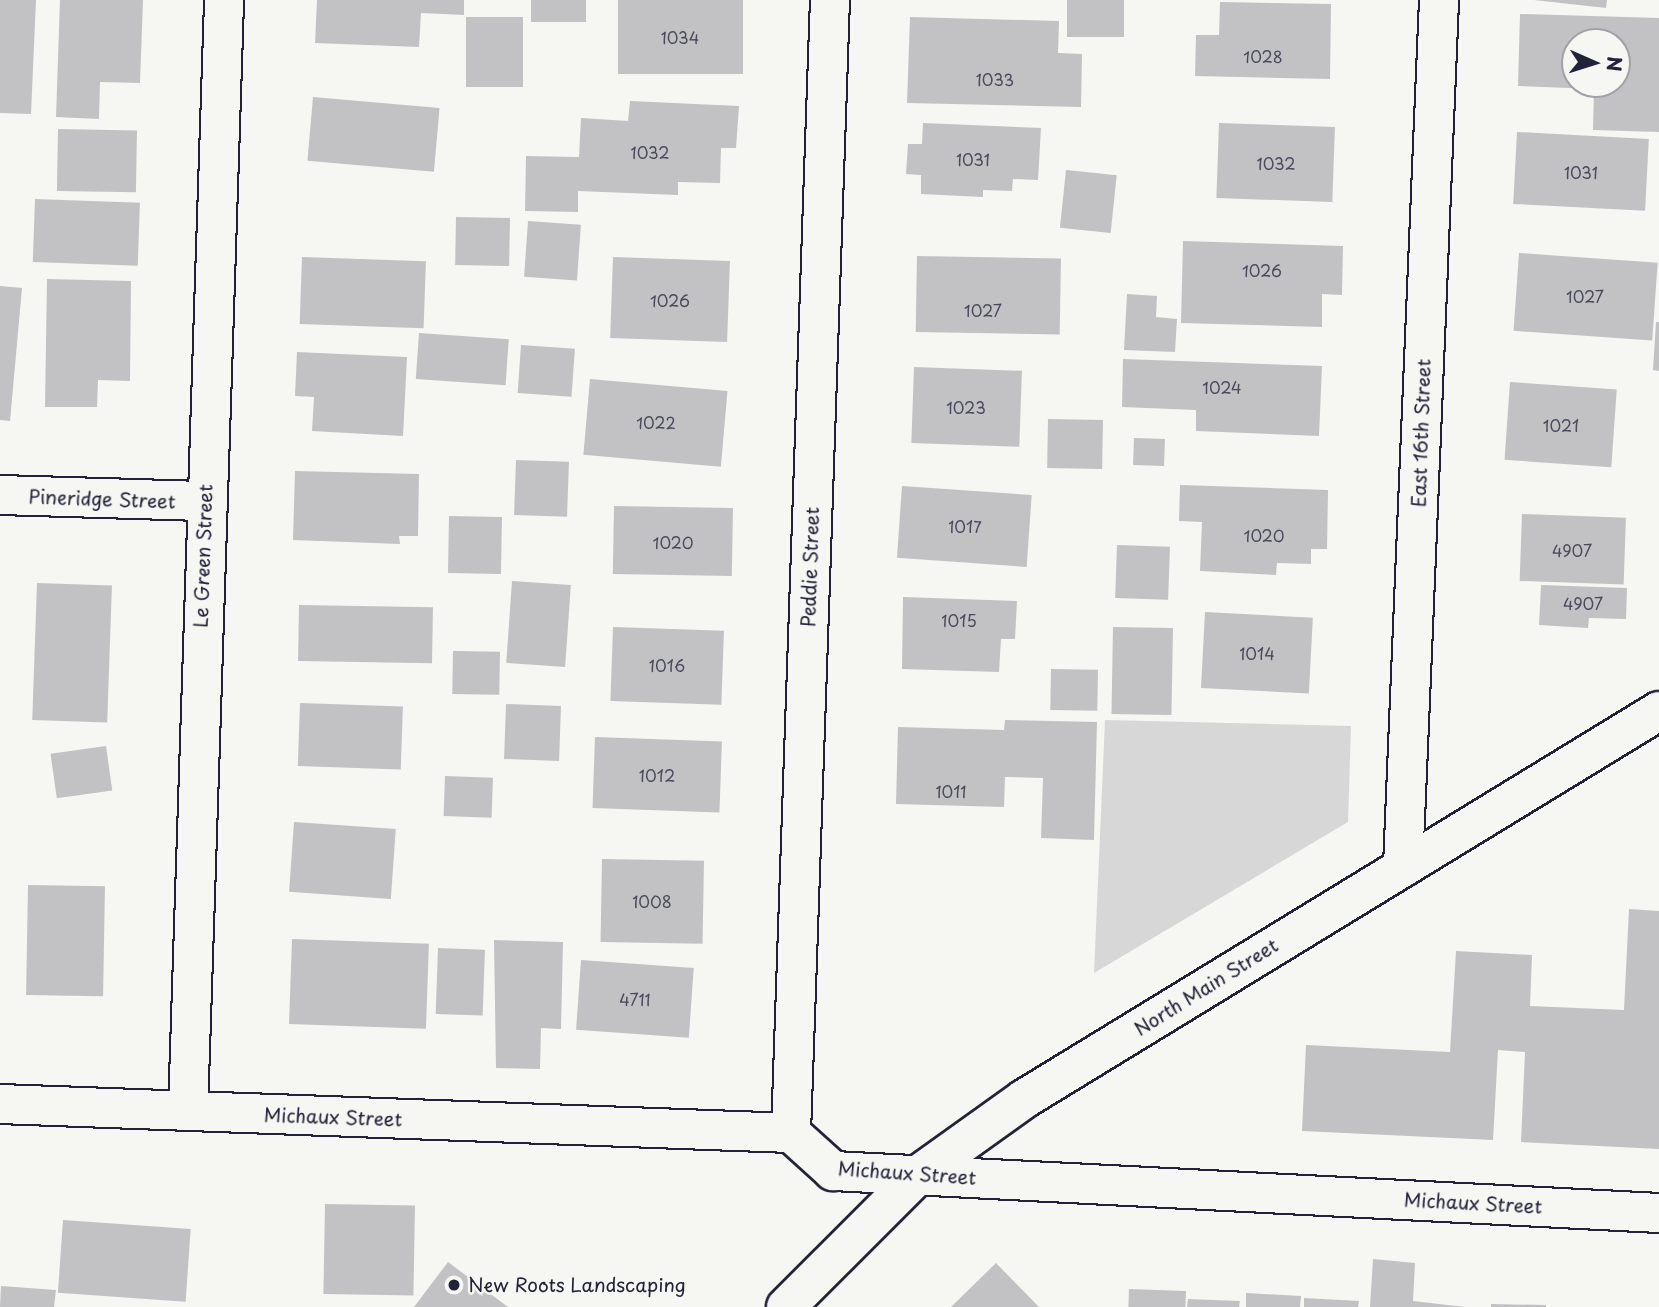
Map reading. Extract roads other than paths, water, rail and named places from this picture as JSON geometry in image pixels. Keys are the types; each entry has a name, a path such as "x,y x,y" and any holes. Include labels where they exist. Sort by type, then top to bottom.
{"street":[{"name":"Le Green Street","path":"188,1111 204,501 224,0"},
{"name":"Peddie Street","path":"791,1133 830,0"},
{"name":"East 16th Street","path":"1403,867 1439,0"},
{"name":"Pineridge Street","path":"0,495 204,501"},
{"name":"North Main Street","path":"786,1307 918,1175 1024,1099 1659,711"},
{"name":"Michaux Street","path":"0,1104 791,1133 833,1171 1659,1213"}],"place":[{"name":"New Roots Landscaping","path":"454,1285"}]}
